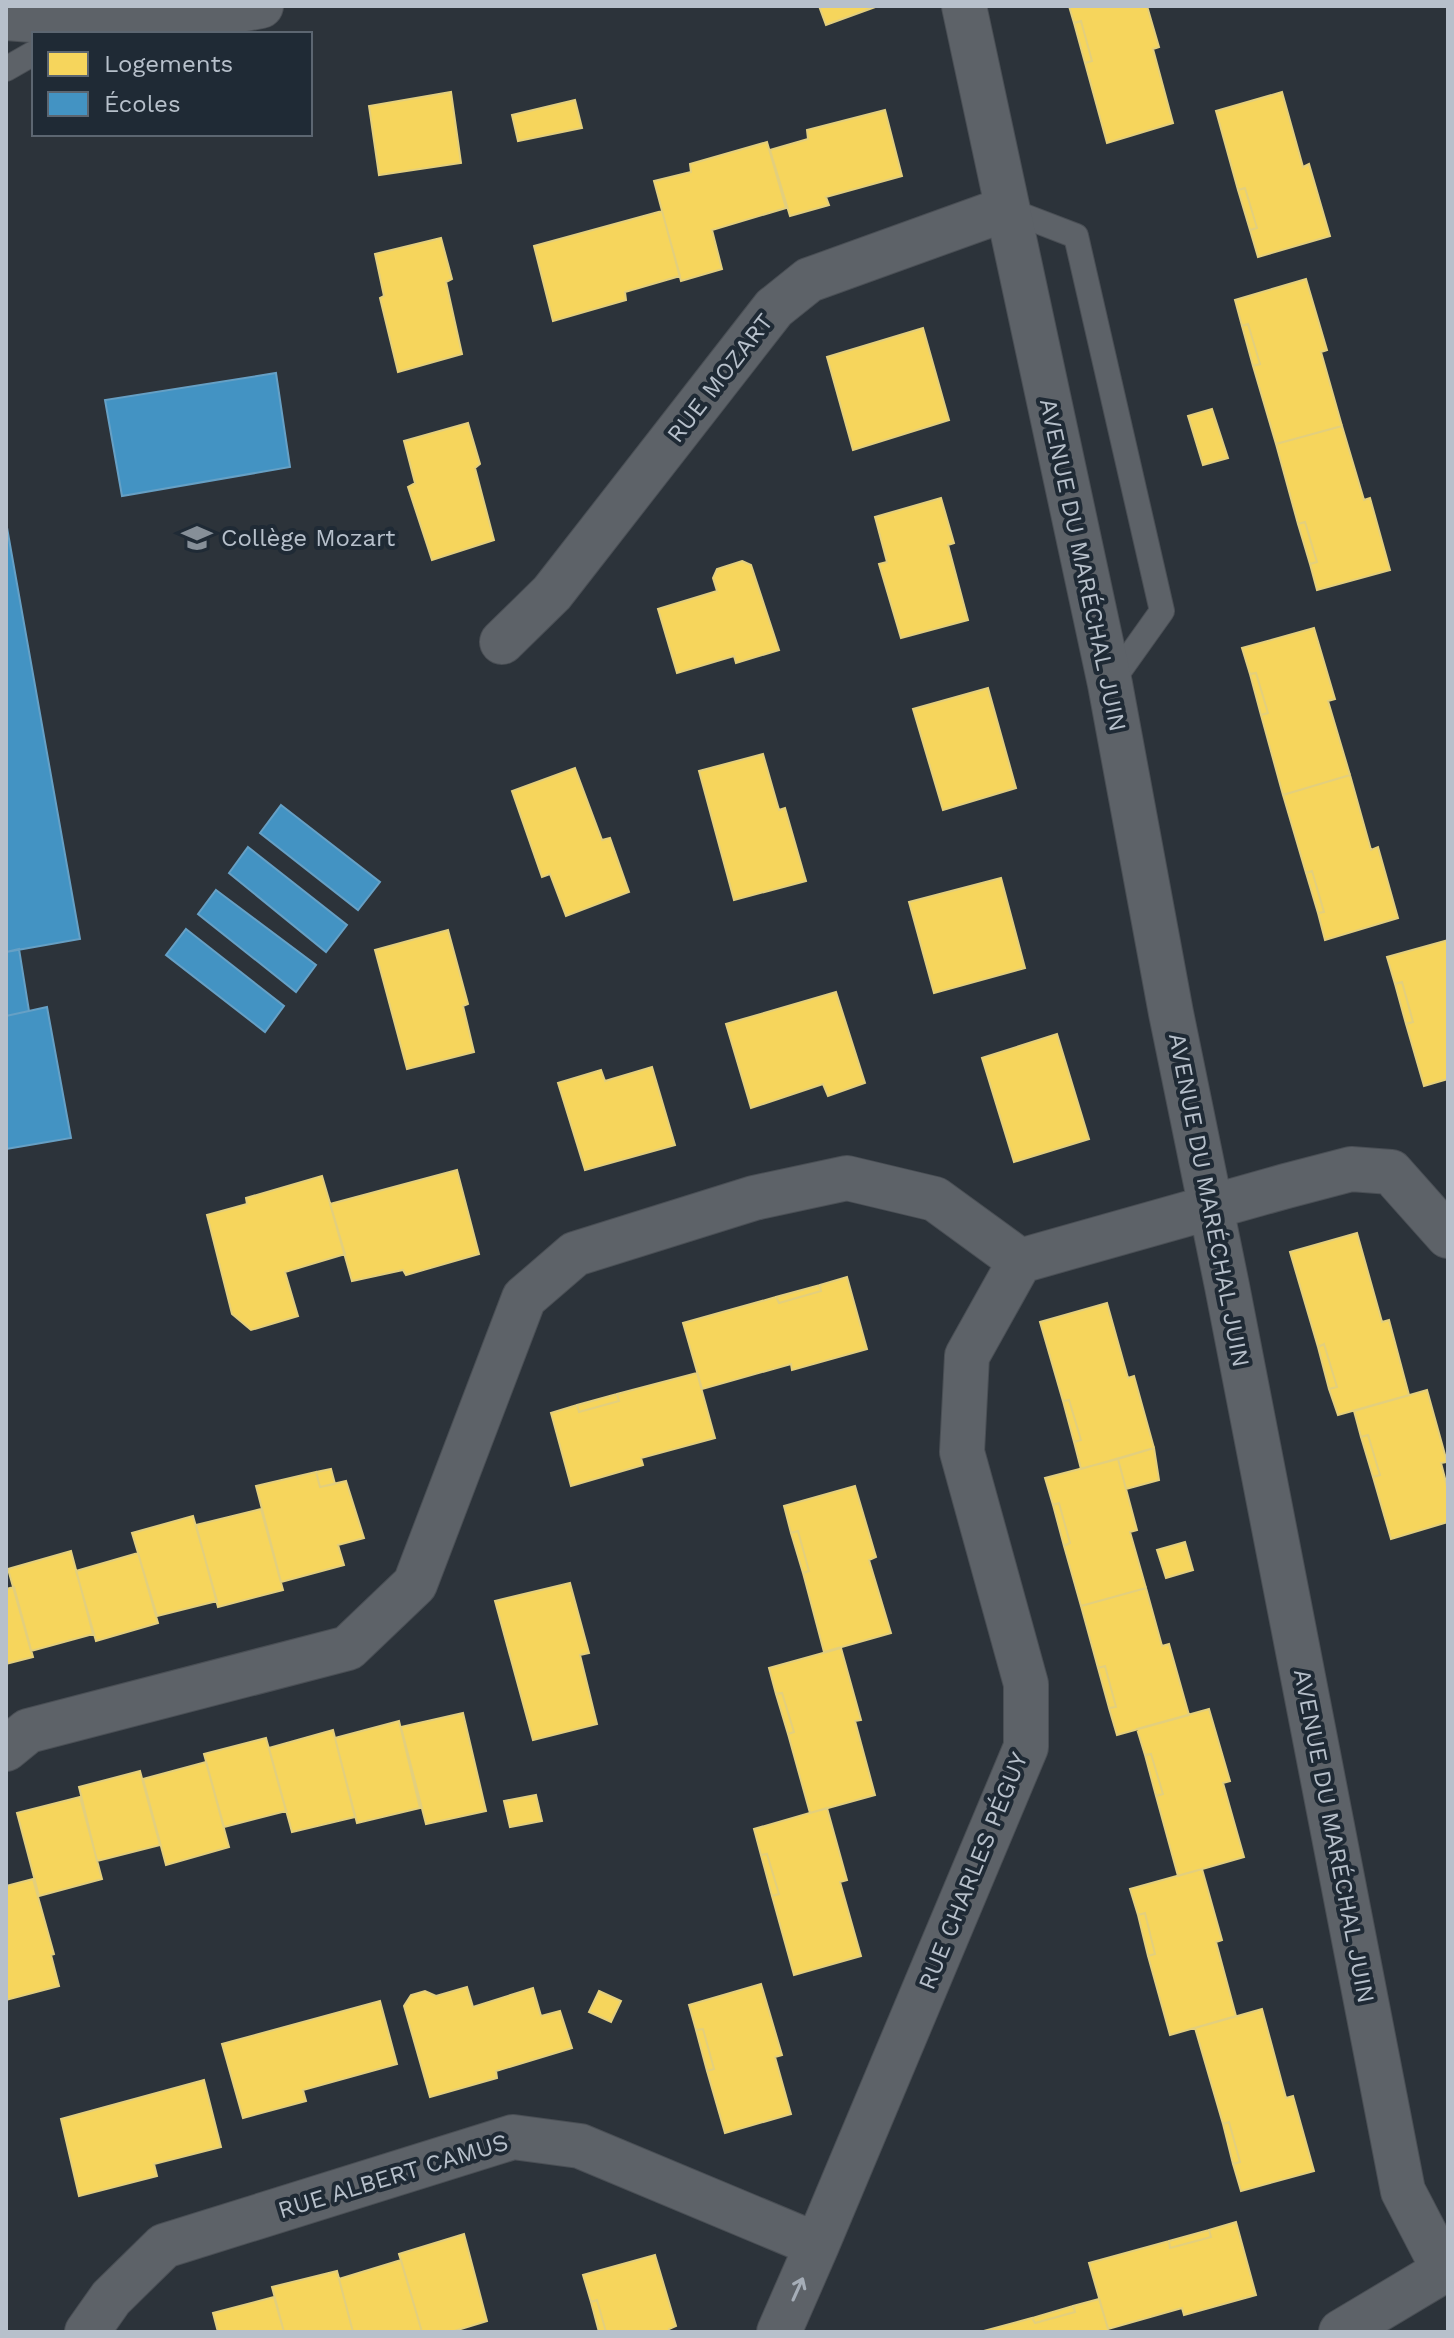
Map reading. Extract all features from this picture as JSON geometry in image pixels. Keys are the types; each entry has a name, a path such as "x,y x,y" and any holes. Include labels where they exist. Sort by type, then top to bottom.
{"street":[{"path":"6,18 76,29 261,6"},
{"name":"AVENUE DU MARÉCHAL JUIN","path":"964,6 1110,684 1171,1013 1403,2191 1446,2269 1341,2332"},
{"name":"RUE MOZART","path":"502,642 552,593 774,308 809,280 1006,209"},
{"path":"6,1749 28,1731 348,1648 415,1584 524,1298 575,1254 754,1198 847,1178 935,1199 1020,1261 1351,1169 1391,1172 1448,1236"},
{"name":"RUE CHARLES PÉGUY","path":"779,2332 1026,1747 1026,1684 962,1452 967,1356 1020,1261"},
{"name":"RUE ALBERT CAMUS","path":"87,2332 111,2298 164,2246 513,2137 580,2146 817,2245"}],"lane":[{"path":"6,69 32,54"},
{"path":"1006,209 1076,236 1162,611 1110,684"}],"building: Logements":[{"path":"819,6 878,6 826,25"},
{"path":"1069,6 1147,6 1159,47 1153,49 1173,123 1107,143 1085,63 1092,61 1081,21 1074,23"},
{"path":"1081,21 1092,61 1085,63 1074,23"},
{"path":"451,92 461,163 379,175 369,106"},
{"path":"1282,92 1303,167 1309,164 1330,236 1258,257 1250,230 1257,228 1245,188 1238,190 1216,111"},
{"path":"575,100 582,128 518,141 512,115"},
{"path":"885,110 902,176 826,197 829,205 790,216 770,150 808,139 807,130"},
{"path":"767,142 786,208 712,230 722,269 681,281 654,181 691,172 690,164"},
{"path":"1245,188 1257,228 1250,230 1238,190"},
{"path":"662,211 680,276 625,292 626,300 553,321 534,246"},
{"path":"441,238 452,279 446,282 462,354 398,372 380,298 384,296 375,254"},
{"path":"1306,279 1327,350 1321,352 1342,426 1276,444 1253,366 1260,364 1248,324 1242,326 1235,300"},
{"path":"1248,324 1260,364 1253,366 1242,326"},
{"path":"923,328 949,420 853,450 827,357"},
{"path":"1212,409 1228,458 1203,465 1188,416"},
{"path":"468,423 480,464 475,468 494,540 432,560 408,487 415,483 404,441"},
{"path":"1342,426 1364,500 1370,498 1390,570 1317,590 1310,564 1317,562 1305,522 1298,524 1276,444"},
{"path":"941,498 954,543 948,545 968,620 901,638 879,564 887,562 875,517"},
{"path":"1305,522 1317,562 1310,564 1298,524"},
{"path":"742,561 751,565 779,650 736,663 734,656 677,673 658,609 717,591 713,578 717,569"},
{"path":"1314,628 1335,699 1328,701 1350,775 1283,795 1261,715 1268,713 1256,673 1250,674 1242,648"},
{"path":"1256,673 1268,713 1261,715 1250,674"},
{"path":"988,688 1016,788 943,810 913,709"},
{"path":"763,754 779,810 785,808 806,881 734,900 699,771"},
{"path":"575,768 602,840 610,838 629,892 566,916 550,874 542,877 512,791"},
{"path":"1350,775 1371,850 1378,847 1398,918 1325,940 1318,913 1324,912 1312,871 1306,873 1283,795"},
{"path":"1312,871 1324,912 1318,913 1306,873"},
{"path":"1001,878 1025,968 934,993 909,902"},
{"path":"448,930 468,1004 463,1006 474,1052 407,1069 375,950"},
{"path":"1448,940 1448,1079 1424,1086 1406,1024 1413,1022 1402,982 1395,984 1387,957"},
{"path":"1402,982 1413,1022 1406,1024 1395,984"},
{"path":"836,992 865,1083 828,1096 823,1084 751,1108 726,1024"},
{"path":"1057,1034 1089,1139 1014,1162 982,1058"},
{"path":"652,1067 675,1145 585,1170 558,1083 601,1070 605,1081"},
{"path":"457,1170 479,1254 406,1275 403,1270 352,1281 330,1204"},
{"path":"322,1176 345,1254 285,1272 298,1316 251,1330 232,1314 207,1215 247,1204 246,1198"},
{"path":"1357,1233 1382,1322 1389,1320 1409,1395 1338,1415 1329,1389 1337,1387 1324,1344 1318,1347 1290,1252"},
{"path":"847,1277 867,1349 792,1370 791,1364 702,1389 683,1323 776,1297 779,1303 821,1291 820,1285"},
{"path":"820,1285 821,1291 779,1303 776,1297"},
{"path":"1107,1303 1128,1378 1134,1376 1154,1448 1081,1469 1074,1442 1081,1440 1069,1400 1063,1401 1040,1322"},
{"path":"1324,1344 1337,1387 1329,1389 1318,1347"},
{"path":"697,1373 715,1438 641,1458 643,1465 571,1486 551,1413 577,1405 579,1412 619,1401 617,1394"},
{"path":"1427,1390 1447,1462 1441,1463 1448,1490 1448,1522 1391,1539 1373,1477 1380,1475 1368,1435 1361,1437 1354,1411"},
{"path":"617,1394 619,1401 579,1412 577,1405"},
{"path":"1069,1400 1081,1440 1074,1442 1063,1401"},
{"path":"1368,1435 1380,1475 1373,1477 1361,1437"},
{"path":"1154,1448 1159,1480 1126,1489 1118,1459"},
{"path":"1118,1459 1137,1530 1130,1532 1146,1588 1081,1606 1064,1546 1070,1543 1059,1503 1053,1505 1045,1478"},
{"path":"331,1469 335,1484 320,1487 316,1472"},
{"path":"316,1472 320,1487 346,1481 364,1538 338,1545 344,1565 281,1582 256,1486"},
{"path":"855,1486 876,1557 869,1560 891,1633 824,1652 803,1573 809,1571 798,1531 791,1533 784,1506"},
{"path":"1059,1503 1070,1543 1064,1546 1053,1505"},
{"path":"261,1509 283,1590 218,1607 196,1525"},
{"path":"193,1516 217,1601 157,1616 132,1533"},
{"path":"798,1531 809,1571 803,1573 791,1533"},
{"path":"1185,1542 1193,1570 1166,1578 1157,1550"},
{"path":"71,1551 93,1634 31,1651 8,1569"},
{"path":"138,1553 158,1623 96,1641 76,1571"},
{"path":"570,1583 589,1653 580,1655 597,1724 533,1740 495,1601"},
{"path":"14,1587 33,1657 6,1664 6,1589"},
{"path":"1146,1588 1162,1646 1169,1644 1189,1715 1117,1735 1109,1708 1116,1707 1105,1666 1098,1668 1081,1606"},
{"path":"841,1648 861,1720 855,1721 875,1795 810,1813 788,1734 794,1732 782,1693 776,1694 769,1668"},
{"path":"1105,1666 1116,1707 1109,1708 1098,1668"},
{"path":"782,1693 794,1732 788,1734 776,1694"},
{"path":"1209,1709 1230,1781 1223,1783 1244,1857 1178,1876 1156,1796 1163,1794 1151,1754 1145,1755 1137,1729"},
{"path":"463,1713 486,1811 426,1824 401,1727"},
{"path":"399,1721 420,1808 357,1823 335,1738"},
{"path":"333,1730 355,1817 292,1832 269,1748"},
{"path":"266,1738 286,1811 224,1827 204,1754"},
{"path":"1151,1754 1163,1794 1156,1796 1145,1755"},
{"path":"206,1762 229,1847 166,1865 143,1779"},
{"path":"140,1771 160,1845 97,1861 79,1787"},
{"path":"536,1795 542,1821 510,1827 504,1801"},
{"path":"80,1797 102,1879 39,1896 17,1813"},
{"path":"827,1808 847,1880 840,1882 861,1956 794,1975 772,1896 779,1894 767,1854 761,1855 754,1829"},
{"path":"767,1854 779,1894 772,1896 761,1855"},
{"path":"1202,1869 1222,1940 1216,1942 1236,2016 1170,2035 1148,1956 1155,1954 1145,1913 1138,1915 1130,1889"},
{"path":"33,1879 54,1954 51,1955 59,1986 6,2000 6,1886"},
{"path":"1145,1913 1155,1954 1148,1956 1138,1915"},
{"path":"761,1984 782,2055 775,2057 791,2114 725,2133 707,2071 714,2069 703,2029 696,2030 689,2005"},
{"path":"467,1987 473,2007 533,1988 541,2016 560,2011 572,2048 496,2071 497,2078 430,2097 404,2006 411,1995 425,1991 436,1996"},
{"path":"599,1991 621,2001 611,2022 589,2012"},
{"path":"380,2001 397,2064 303,2090 306,2101 243,2118 222,2044"},
{"path":"1262,2009 1286,2098 1293,2096 1314,2171 1241,2191 1233,2164 1240,2162 1229,2122 1223,2124 1195,2028"},
{"path":"703,2029 714,2069 707,2071 696,2030"},
{"path":"204,2080 221,2147 154,2164 157,2176 79,2196 61,2119"},
{"path":"1229,2122 1240,2162 1233,2164 1223,2124"},
{"path":"1236,2222 1256,2295 1184,2315 1182,2308 1108,2329 1089,2263 1169,2241 1170,2248 1211,2237 1209,2230"},
{"path":"1209,2230 1211,2237 1170,2248 1169,2241"},
{"path":"464,2234 487,2321 451,2332 422,2332 399,2254"},
{"path":"655,2255 676,2326 669,2329 670,2332 606,2332 597,2300 591,2302 583,2275"},
{"path":"401,2260 422,2332 353,2332 339,2279"},
{"path":"337,2271 353,2332 284,2332 272,2287"},
{"path":"274,2297 284,2332 218,2332 213,2313"},
{"path":"1099,2299 1109,2332 980,2332 1032,2318 1035,2323 1075,2312 1073,2306"},
{"path":"597,2300 606,2332 599,2332 591,2302"},
{"path":"1073,2306 1075,2312 1035,2323 1032,2318"}],"building: Écoles":[{"path":"276,373 290,467 122,496 105,400"},
{"path":"6,522 80,939 6,952"},
{"path":"281,805 380,882 358,910 260,833"},
{"path":"248,847 347,925 326,952 229,873"},
{"path":"216,890 316,965 296,992 198,914"},
{"path":"186,929 284,1006 265,1032 166,955"},
{"path":"19,949 29,1011 6,1016 6,952"},
{"path":"47,1007 71,1138 6,1149 6,1016"}],"place":[{"name":"Collège Mozart","path":"197,538"}]}
